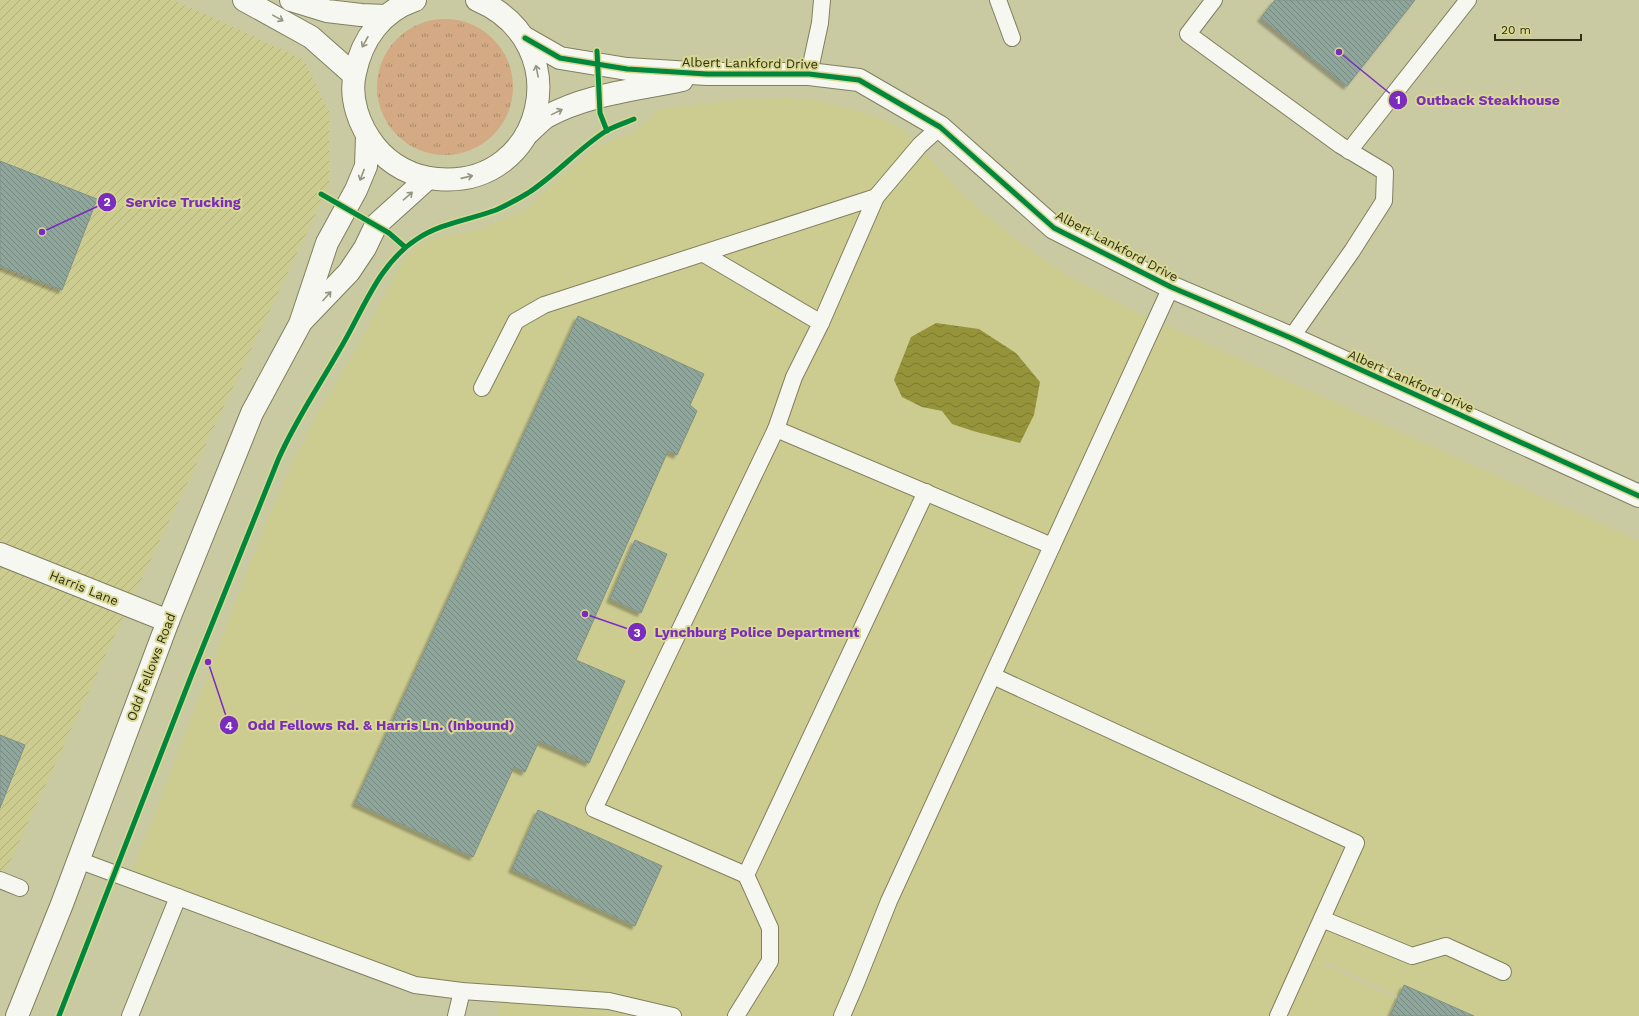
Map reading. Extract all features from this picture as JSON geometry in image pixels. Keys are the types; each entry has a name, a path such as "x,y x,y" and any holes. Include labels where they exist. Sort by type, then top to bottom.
{"street":[{"path":"244,0 311,37 354,75"},
{"path":"291,0 327,11 386,16"},
{"path":"415,0 405,4 386,16 371,33 360,52 354,75 354,97 359,120 367,136 379,151 394,164 410,173 428,178 447,180 466,178 484,172 500,163 514,151 526,135 534,118 538,100 539,81 534,59 525,38 497,5 492,6 477,0"},
{"name":"Albert Lankford Drive","path":"525,38 560,58 627,69 707,74 809,74 859,80 940,127 1054,228 1172,287 1291,338 1639,496"},
{"name":"Albert Lankford Drive","path":"526,135 545,118 563,109 599,97 707,74"},
{"name":"Odd Fellows Road","path":"17,1016 62,904 168,621 252,413 300,324 327,244 356,190 366,166 367,136"},
{"name":"Odd Fellows Road","path":"300,324 349,272 365,248 376,225 428,178"},
{"name":"Harris Lane","path":"0,554 168,621"}],"lane":[{"path":"809,74 820,23 822,0"},
{"path":"998,0 1012,38"},
{"path":"1214,0 1188,34 1350,151 1385,172 1384,201 1352,252 1291,338"},
{"path":"1350,151 1468,0"},
{"path":"736,1016 770,960 770,928 746,875 594,809 776,429 794,377 822,323 876,197 920,145 940,127"},
{"path":"482,388 516,321 544,305 876,197"},
{"path":"704,254 822,323"},
{"path":"842,1016 889,901 1172,287"},
{"path":"776,429 1052,546"},
{"path":"746,875 926,492"},
{"path":"993,676 1356,843 1278,1016"},
{"path":"78,860 415,985 462,991 609,1001 673,1016"},
{"path":"0,880 20,888"},
{"path":"130,1016 178,897"},
{"path":"1322,919 1412,956 1446,946 1503,972"},
{"path":"456,1016 462,991"}],"path":[{"path":"1320,962 1398,998"}],"shaded area":[{"path":"0,0 172,0 304,60 329,112 329,186 119,626 0,883"},
{"path":"785,98 822,101 876,116 901,128 965,196 1016,240 1072,278 1131,309 1639,541 1639,1016 497,1016 501,1004 423,989 303,950 126,888 263,531 287,474 315,418 359,344 399,267 415,248 435,238 480,229 525,210 593,149 612,140 632,134 659,109 736,100"}],"green space":[{"path":"438,19 452,19 471,24 493,39 508,61 512,74 512,100 508,113 493,135 471,150 452,155 438,155 419,150 397,135 382,113 377,94 377,80 382,61 397,39 419,24"}],"water":[{"path":"936,323 979,329 1016,353 1040,382 1034,415 1020,443 952,424 942,411 922,407 902,397 894,380 911,337"}],"building":[{"path":"1275,0 1415,0 1347,86 1261,18"},
{"path":"0,161 97,199 62,290 0,266"},
{"path":"578,316 704,374 690,405 697,411 677,455 668,451 576,660 625,681 589,763 539,741 525,772 514,767 473,857 355,803"},
{"path":"635,540 667,554 641,613 610,599"},
{"path":"0,735 25,745 0,808"},
{"path":"538,810 662,866 635,926 512,869"},
{"path":"1404,985 1474,1016 1390,1016"}],"cycle path":[{"path":"525,38 560,58 627,69 707,74 809,74 859,80 940,127 1054,228 1171,287 1291,338 1639,496"},
{"path":"597,51 600,113 607,131"},
{"path":"59,1016 192,674 278,460 300,417 340,349 372,289 392,261 403,249 417,239 436,229 496,210 516,200 538,186 606,131 634,119"},
{"path":"321,194 389,233 405,247"}],"place":[{"name":"Outback Steakhouse","path":"1339,52"},
{"name":"Service Trucking","path":"42,232"},
{"name":"Lynchburg Police Department","path":"585,614"},
{"name":"Odd Fellows Rd. & Harris Ln. (Inbound)","path":"208,662"}]}
